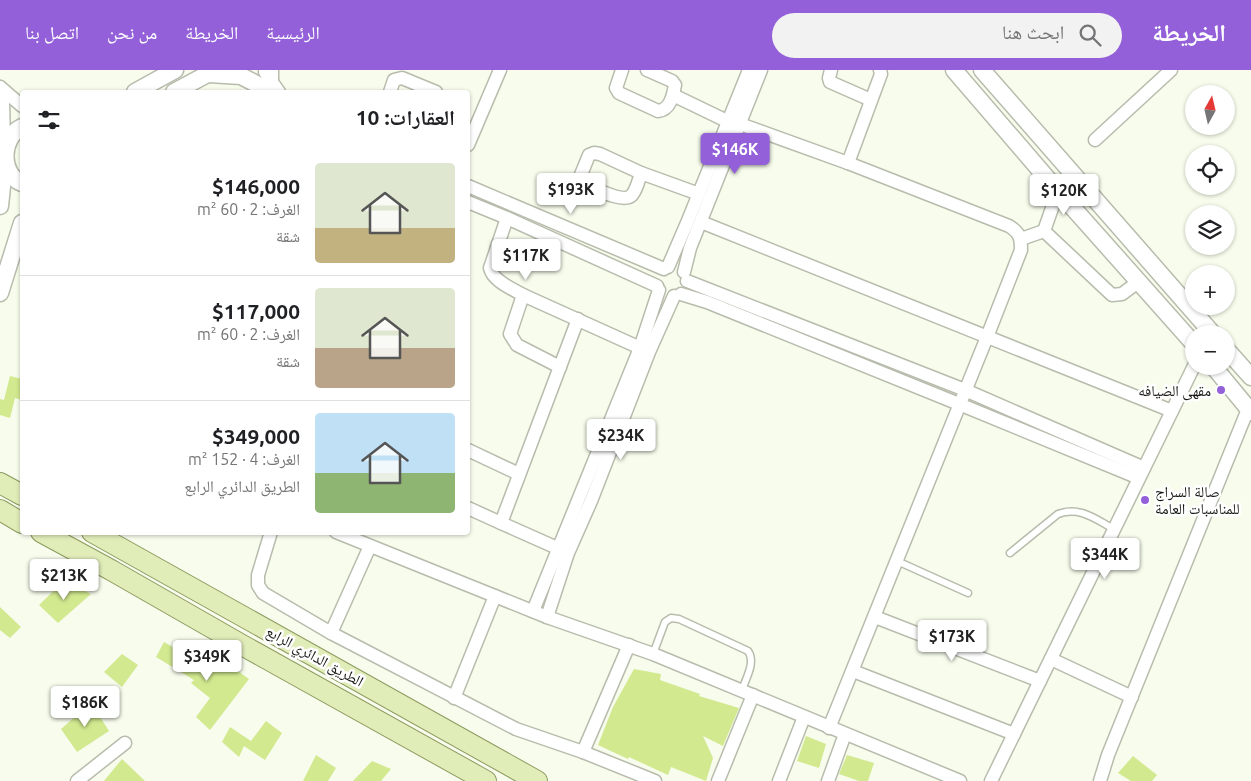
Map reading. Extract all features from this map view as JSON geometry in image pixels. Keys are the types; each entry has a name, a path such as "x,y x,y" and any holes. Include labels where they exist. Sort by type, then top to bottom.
{"main road":[{"path":"0,510 20,522"},
{"name":"الطريق الدائري الرابع","path":"47,535 486,781"},
{"name":"الطريق الدائري الرابع","path":"97,535 537,781"}],"street":[{"path":"139,90 175,70"},
{"path":"252,70 269,82"},
{"path":"472,123 500,70"},
{"path":"622,70 616,88 619,94 658,111 663,111 668,107 675,86 672,81 648,70"},
{"path":"645,350 677,295 686,288 685,277 690,248 702,222 749,70"},
{"path":"532,611 591,501 645,350 658,288 657,278 666,268 734,123 762,70"},
{"path":"831,70 830,82 871,100"},
{"path":"848,163 881,74 880,70"},
{"path":"954,70 1185,334"},
{"path":"982,70 1205,325"},
{"path":"1095,140 1171,70"},
{"path":"178,90 212,72 269,82"},
{"path":"391,90 394,80 402,78 431,90"},
{"path":"0,87 20,104"},
{"path":"0,87 4,106 4,143 2,151 4,167 0,206"},
{"path":"673,95 734,123 848,163 1009,226 1017,231 1021,239 1020,250 988,337 959,404 830,728"},
{"path":"4,143 9,135 20,128"},
{"path":"641,172 632,194 627,198 620,198 584,184 581,182 580,177 589,155 594,153 700,194"},
{"path":"1044,231 1053,185 1066,164"},
{"path":"4,167 10,176 20,182"},
{"path":"470,187 666,268 673,267 685,277 965,390 1142,473"},
{"path":"470,203 658,288 666,295 677,295 707,302 959,404 1142,473"},
{"path":"507,218 490,268 496,279 523,295 645,350"},
{"path":"702,222 1172,411"},
{"path":"0,293 20,229"},
{"path":"1021,239 1044,231"},
{"path":"1044,231 1112,295 1122,294 1138,282"},
{"path":"523,295 510,334 512,339 516,345 560,367"},
{"path":"501,523 578,319"},
{"path":"1235,359 1251,377"},
{"path":"991,781 1190,375"},
{"path":"1101,780 1108,755 1250,410 1221,375"},
{"path":"470,451 519,474"},
{"path":"470,509 563,551"},
{"path":"271,535 258,575 258,585 263,593 331,633 516,729 583,752 656,781"},
{"path":"343,535 547,617 653,654 960,781"},
{"path":"331,633 370,546"},
{"path":"547,617 563,551"},
{"path":"454,698 495,596"},
{"path":"875,617 1040,681"},
{"path":"583,752 629,645"},
{"path":"1051,659 1132,697"},
{"path":"853,671 1014,734"},
{"path":"718,781 747,692"},
{"path":"779,781 804,717"},
{"path":"828,781 845,734"},
{"path":"77,781 125,742"}],"lane":[{"path":"1010,553 1058,514 1067,510 1078,511 1114,529"},
{"path":"897,561 968,593"},
{"path":"653,654 665,622 671,618 679,619 748,650 752,655 752,661 747,692"}],"building":[{"path":"10,376 20,378 20,399 15,398 10,418 0,415 0,399 4,400"},
{"path":"64,581 91,594 58,623 39,605"},
{"path":"0,607 21,627 10,638 0,630"},
{"path":"164,642 204,666 210,657 231,669 232,667 249,679 210,730 196,717 210,698 191,683 194,680 156,657"},
{"path":"122,654 138,665 122,687 104,672"},
{"path":"634,669 661,674 660,680 700,694 699,696 739,708 723,746 703,736 713,758 706,781 671,767 668,775 598,745 613,707"},
{"path":"91,703 109,731 77,752 61,729"},
{"path":"266,721 282,733 265,760 244,746 239,757 222,742 230,727 251,741"},
{"path":"806,736 826,744 819,768 797,761"},
{"path":"316,755 336,768 328,781 303,781"},
{"path":"847,755 874,763 868,781 859,781 839,774"},
{"path":"1133,756 1157,775 1152,781 1131,781 1118,773"},
{"path":"122,759 145,781 104,781"},
{"path":"372,761 391,769 381,781 353,781"}],"place":[{"name":"مقهى الضيافه","path":"1221,390"},
{"name":"صالة السراج للمناسبات العامة","path":"1145,500"}]}
